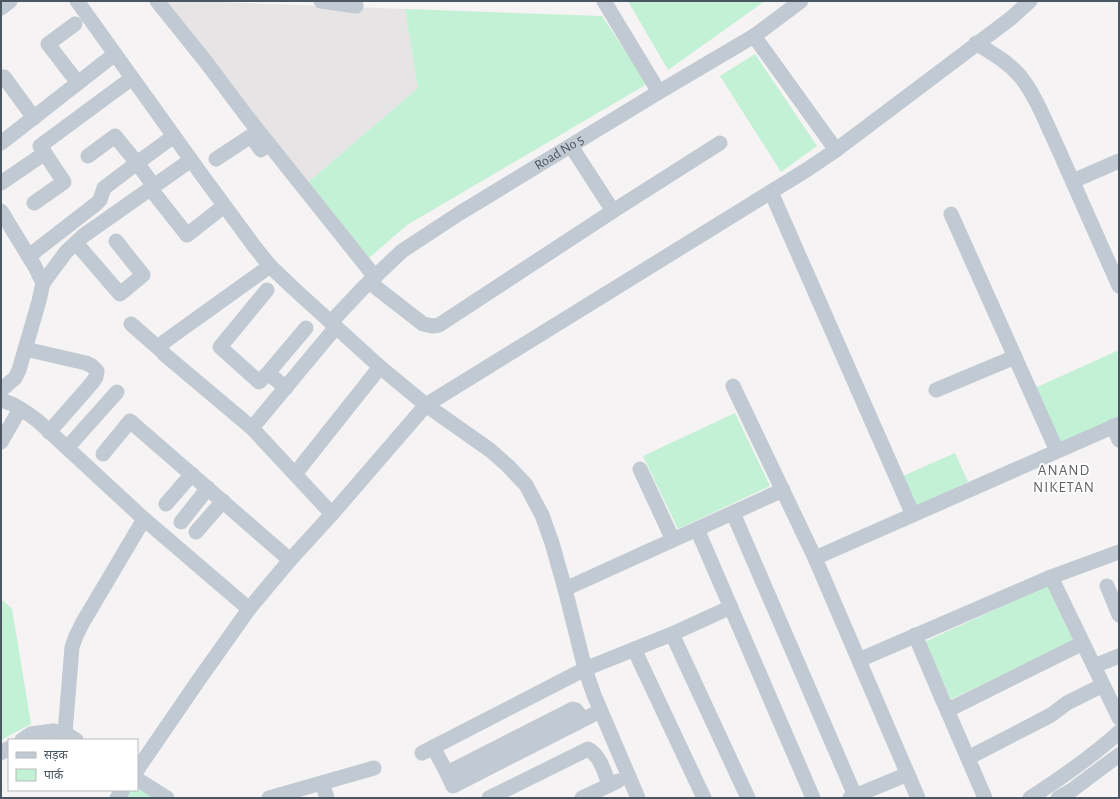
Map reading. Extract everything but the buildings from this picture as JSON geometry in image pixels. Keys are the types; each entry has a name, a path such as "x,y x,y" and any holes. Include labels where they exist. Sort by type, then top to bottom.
{"street":[{"path":"1,8 10,1"},
{"path":"77,1 224,206 270,266 380,367 426,405 490,450 526,485 542,516 569,588 600,711 638,798"},
{"path":"157,1 206,62 248,118 362,260 372,279 424,324 432,326 439,324 720,143"},
{"path":"321,1 356,6"},
{"path":"604,1 659,92"},
{"name":"Road No 5","path":"252,428 286,388 334,325 372,279 402,251 460,213 754,36 801,1"},
{"path":"138,769 198,680 249,609 426,405 771,192 836,150 979,45 1030,1"},
{"path":"75,24 48,44 78,82"},
{"path":"754,36 836,150"},
{"path":"979,45 1013,68 1021,78 1039,108 1119,286"},
{"path":"1,143 115,54"},
{"path":"1,79 4,77 42,149 64,182 34,203"},
{"path":"1,183 132,78"},
{"path":"88,156 115,136 137,163 152,187 187,235 224,206"},
{"path":"29,256 94,206 100,200 104,188 174,136"},
{"path":"216,159 251,136 280,175 356,266 362,260"},
{"path":"571,146 613,211"},
{"path":"1,390 15,378 19,370 43,283 65,254 83,236 191,160"},
{"path":"1073,181 1119,160"},
{"path":"771,192 913,515"},
{"path":"94,206 105,220"},
{"path":"1,211 29,256 43,283"},
{"path":"951,214 1057,451"},
{"path":"76,243 120,294 143,275 116,241"},
{"path":"163,352 162,346 164,342 270,266"},
{"path":"267,290 220,348 259,382 306,328"},
{"path":"131,324 252,428 332,514"},
{"path":"25,349 86,363 92,366 97,372 92,384 49,432"},
{"path":"936,390 1015,357"},
{"path":"295,474 380,367"},
{"path":"268,373 286,388"},
{"path":"733,386 815,558 918,798"},
{"path":"67,448 117,392"},
{"path":"1,400 20,409 33,418 144,519 249,609"},
{"path":"1,442 20,409"},
{"path":"102,454 130,421 290,560"},
{"path":"815,558 1116,425 1119,440"},
{"path":"640,469 673,540"},
{"path":"166,504 192,474"},
{"path":"181,522 208,488"},
{"path":"569,588 782,490"},
{"path":"196,532 223,501"},
{"path":"733,513 854,797 908,774"},
{"path":"23,739 30,734 53,731 70,736 72,648 76,636 144,519"},
{"path":"697,529 814,798"},
{"path":"858,660 1051,577 1119,552"},
{"path":"1051,577 1118,716"},
{"path":"1107,586 1119,614"},
{"path":"600,711 452,785 428,750 590,667 672,634 731,607"},
{"path":"672,634 748,798"},
{"path":"915,636 985,798"},
{"path":"945,704 949,707 954,707 1083,643"},
{"path":"634,649 704,798"},
{"path":"1094,666 1119,656"},
{"path":"968,758 1051,716 1067,703 1103,685"},
{"path":"1030,798 1060,779 1103,747 1119,732"},
{"path":"489,798 588,749 592,751 599,760 609,785"},
{"path":"1058,798 1072,790 1119,755"},
{"path":"269,798 374,768"},
{"path":"582,798 628,776"},
{"path":"138,780 167,798"},
{"path":"322,783 327,798"}],"shaded area":[{"path":"160,1 405,9 418,88 300,189"}],"green space":[{"path":"628,1 765,1 668,70"},
{"path":"405,9 602,16 647,84 407,225 363,263 300,189 418,88"},
{"path":"755,54 817,146 781,172 720,76"},
{"path":"1119,350 1119,418 1061,444 1035,388"},
{"path":"735,413 770,486 678,529 643,456"},
{"path":"955,453 968,482 916,506 903,476"},
{"path":"1047,586 1074,642 951,699 924,642"},
{"path":"1,599 12,609 31,724 1,740"},
{"path":"143,789 157,798 125,798 132,791 138,791 138,790"}],"district":[{"name":"ANAND NIKETAN","path":"1064,478"}]}
